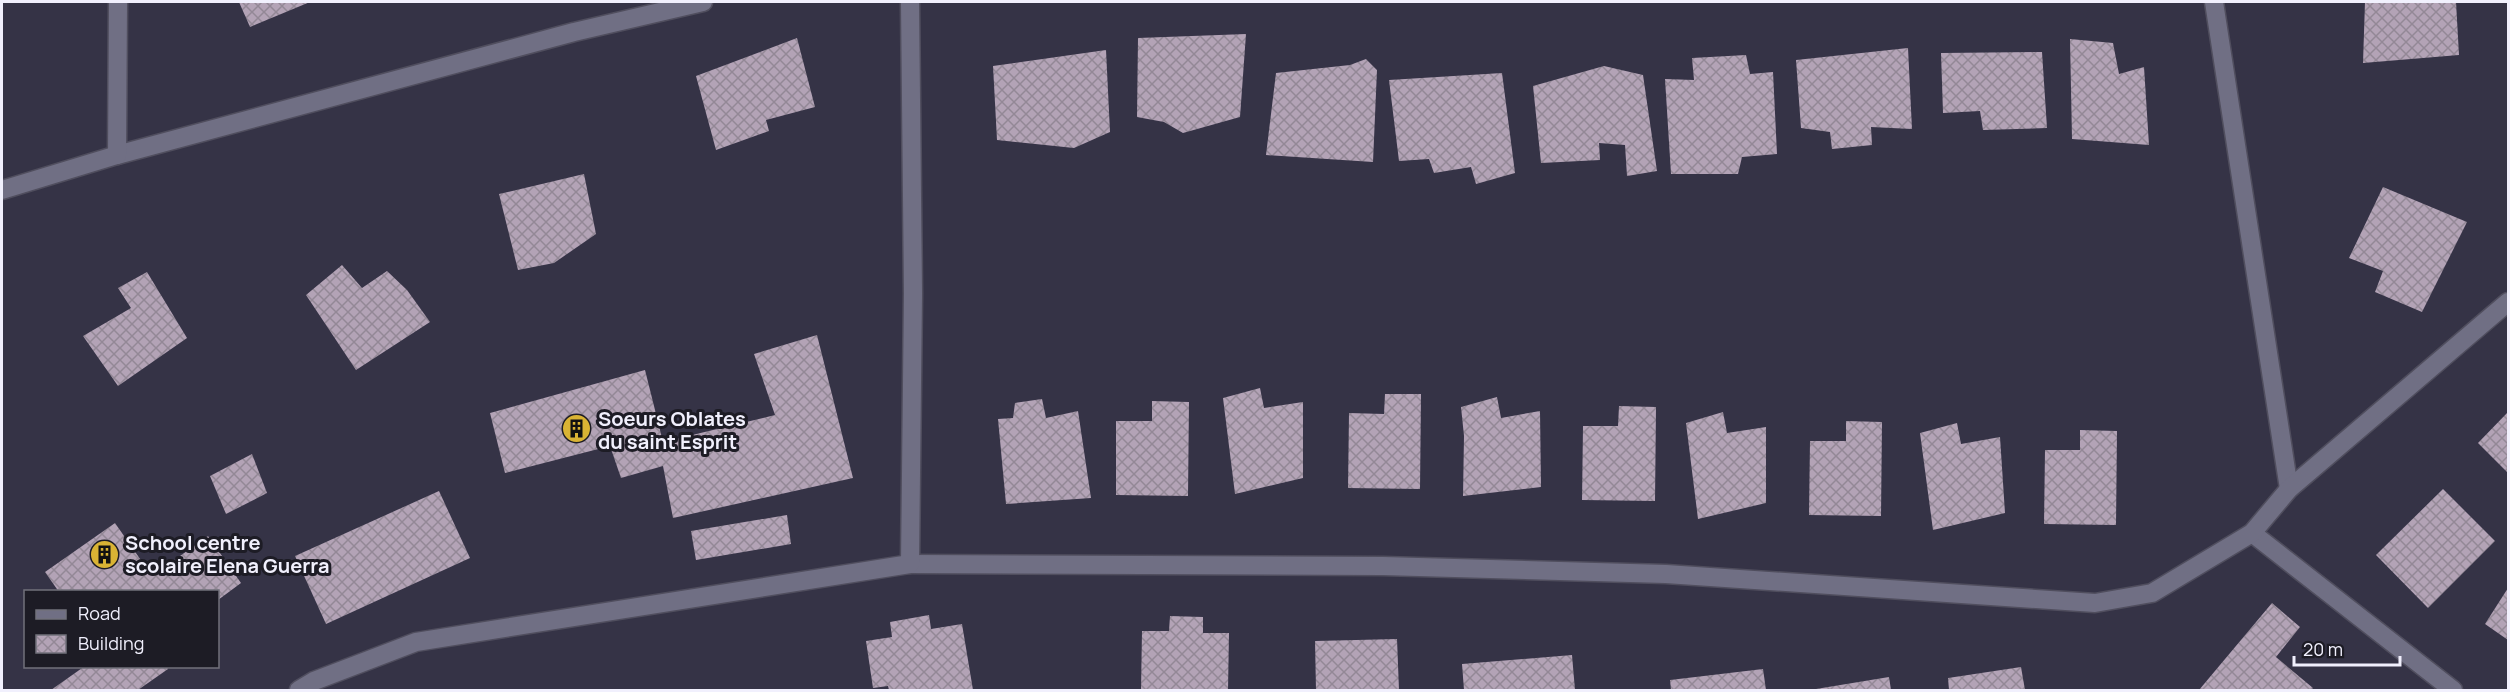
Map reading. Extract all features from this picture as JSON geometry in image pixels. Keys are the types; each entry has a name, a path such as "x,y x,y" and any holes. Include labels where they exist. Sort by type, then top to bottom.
{"street":[{"path":"117,155 118,2"},
{"path":"2,190 117,155 574,32 703,2"},
{"path":"910,2 913,293 910,564"},
{"path":"2214,2 2289,489"},
{"path":"299,690 314,681 416,642 910,564 1383,566 1666,574 2095,603 2152,593 2252,533 2289,489 2508,302"},
{"path":"2252,533 2453,690"}],"building":[{"path":"239,2 310,2 250,27"},
{"path":"2365,2 2456,2 2459,55 2363,63"},
{"path":"1246,34 1240,117 1183,133 1164,122 1137,117 1138,38"},
{"path":"797,38 815,107 766,120 769,131 716,150 696,76"},
{"path":"2070,39 2113,43 2119,74 2144,67 2149,145 2072,139"},
{"path":"1908,48 1912,129 1871,127 1872,145 1832,149 1830,132 1801,128 1796,60"},
{"path":"1106,50 1110,132 1074,148 997,140 993,66"},
{"path":"2042,52 2047,128 1983,130 1980,111 1943,113 1941,53"},
{"path":"1746,55 1750,74 1773,72 1777,154 1742,157 1738,174 1671,174 1665,79 1694,80 1692,58"},
{"path":"1366,59 1377,70 1373,162 1266,155 1276,73 1350,65"},
{"path":"1604,66 1643,75 1657,171 1627,176 1625,145 1599,143 1600,160 1541,163 1533,86"},
{"path":"1502,73 1515,173 1476,184 1471,167 1434,173 1429,159 1399,161 1389,80"},
{"path":"584,174 596,234 554,263 518,270 499,194"},
{"path":"2383,187 2467,222 2422,312 2375,292 2383,271 2349,258"},
{"path":"342,265 362,288 387,271 407,290 430,322 356,370 306,295"},
{"path":"147,272 187,338 118,386 83,336 131,308 118,288"},
{"name":"Soeurs Oblates du saint Esprit","path":"817,335 853,478 673,518 663,466 621,478 610,446 505,473 490,413 645,370 663,442 775,415 754,354"},
{"path":"1260,388 1264,408 1303,402 1303,478 1235,494 1223,398"},
{"path":"1385,394 1421,394 1420,489 1348,488 1349,413 1384,414"},
{"path":"1497,397 1501,418 1540,411 1541,487 1463,496 1464,436 1461,407"},
{"path":"1042,399 1046,418 1078,411 1091,498 1006,504 998,419 1013,418 1015,403"},
{"path":"1152,401 1189,402 1188,496 1116,495 1116,421 1152,421"},
{"path":"1619,406 1656,407 1655,501 1582,500 1583,426 1618,426"},
{"path":"1723,412 1727,433 1766,427 1766,503 1698,519 1686,423"},
{"path":"2508,412 2508,473 2478,443"},
{"path":"1846,421 1882,422 1881,516 1809,515 1810,441 1846,441"},
{"path":"1957,423 1961,444 2000,437 2005,513 1933,530 1920,433"},
{"path":"2080,430 2117,431 2116,525 2044,524 2045,450 2080,450"},
{"path":"252,454 267,493 226,514 210,476"},
{"path":"2443,489 2495,541 2428,608 2376,555"},
{"path":"439,491 470,558 326,624 295,556"},
{"path":"787,515 791,544 696,560 691,531"},
{"name":"School centre scolaire Elena Guerra","path":"115,523 152,576 208,536 241,583 219,599 219,590 58,590 45,572"},
{"path":"2508,588 2508,640 2485,624"},
{"path":"2272,603 2300,627 2276,657 2313,688 2311,690 2199,690"},
{"path":"929,615 931,629 962,624 973,690 889,690 888,686 873,688 866,641 892,637 890,622"},
{"path":"1170,616 1203,617 1203,633 1229,633 1228,690 1141,690 1142,631 1169,631"},
{"path":"1397,639 1399,690 1316,690 1315,641"},
{"path":"1572,655 1575,690 1464,690 1462,664"},
{"path":"2021,667 2025,690 1949,690 1948,678"},
{"path":"82,668 168,669 138,690 51,690"},
{"path":"1763,669 1766,690 1671,690 1670,680"},
{"path":"1889,677 1891,690 1816,690 1816,689"}],"place":[{"name":"Soeurs Oblates du saint Esprit","path":"577,429"},
{"name":"School centre scolaire Elena Guerra","path":"104,554"}]}
